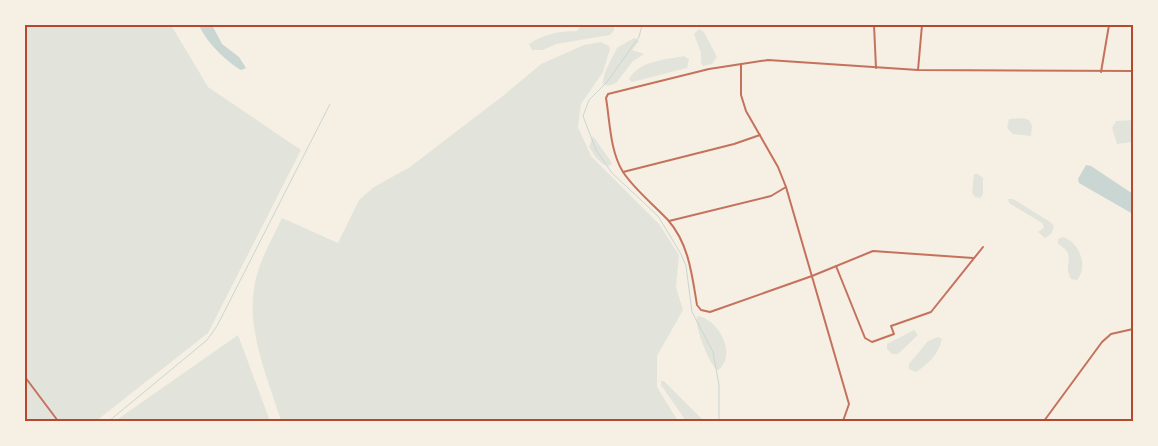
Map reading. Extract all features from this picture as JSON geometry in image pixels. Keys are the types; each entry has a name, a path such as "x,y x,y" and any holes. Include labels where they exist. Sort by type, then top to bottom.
{"street":[{"path":"874,25 876,68"},
{"path":"918,70 922,25"},
{"path":"1101,73 1109,25"},
{"path":"973,258 879,250 710,312 702,310 697,306 688,255 679,235 669,221 623,172 616,156 606,98 608,94 741,63 768,60 918,70 1101,73 1133,71"},
{"path":"741,63 741,96 746,111 786,187 849,404 843,421"},
{"path":"623,172 734,144 760,135"},
{"path":"669,221 771,196 786,187"},
{"path":"836,266 864,338 872,342 894,334 891,326 931,312 973,258 984,247"},
{"path":"1044,421 1102,342 1111,334 1133,329"},
{"path":"25,377 58,421"}],"shaded area":[{"path":"25,25 171,25 208,87 301,150 208,333 96,421 25,421"},
{"path":"199,25 212,25 222,44 239,57 246,68 241,70 229,62 206,38"},
{"path":"581,25 614,25 614,30 610,35 556,44 543,50 532,50 529,44 552,34 577,31"},
{"path":"699,29 704,32 717,57 712,64 703,66 701,63 701,53 694,34"},
{"path":"634,38 639,41 632,50 644,54 633,61 616,83 608,86 603,84 606,71 617,48"},
{"path":"601,42 609,46 610,49 603,72 581,104 578,127 591,156 659,224 679,255 676,287 683,310 657,356 657,387 678,421 281,421 259,351 253,315 253,296 258,270 282,218 338,243 359,200 374,187 410,167 504,95 541,64 584,45"},
{"path":"684,56 689,59 687,68 632,82 629,79 646,64"},
{"path":"1022,118 1029,120 1032,126 1031,136 1013,134 1007,128 1009,119"},
{"path":"1133,120 1133,142 1117,144 1112,128 1116,121"},
{"path":"593,136 612,163 610,166 600,162 589,147"},
{"path":"1086,165 1091,166 1133,194 1133,214 1079,183 1078,179"},
{"path":"974,174 978,174 983,178 983,194 980,198 975,197 972,193"},
{"path":"1008,199 1013,199 1050,222 1054,226 1051,234 1045,238 1038,232 1044,228 1042,223 1009,203"},
{"path":"1063,237 1074,244 1080,255 1082,268 1077,280 1071,279 1068,269 1069,256 1064,248 1058,244 1058,239"},
{"path":"697,316 705,318 712,323 723,338 726,356 724,363 718,370 710,361 703,345"},
{"path":"914,330 918,335 898,354 892,354 887,349 887,344"},
{"path":"238,335 270,421 115,421"},
{"path":"938,337 942,339 938,350 932,358 916,372 909,369 909,364 928,341"},
{"path":"661,381 664,381 704,421 686,421 661,385"}],"waterway":[{"path":"642,25 639,37 607,82 589,100 583,116 596,150 612,173 658,216 681,254 686,266 692,312 713,352 719,385 719,421"},
{"path":"109,421 207,340 217,326 330,104"}]}
